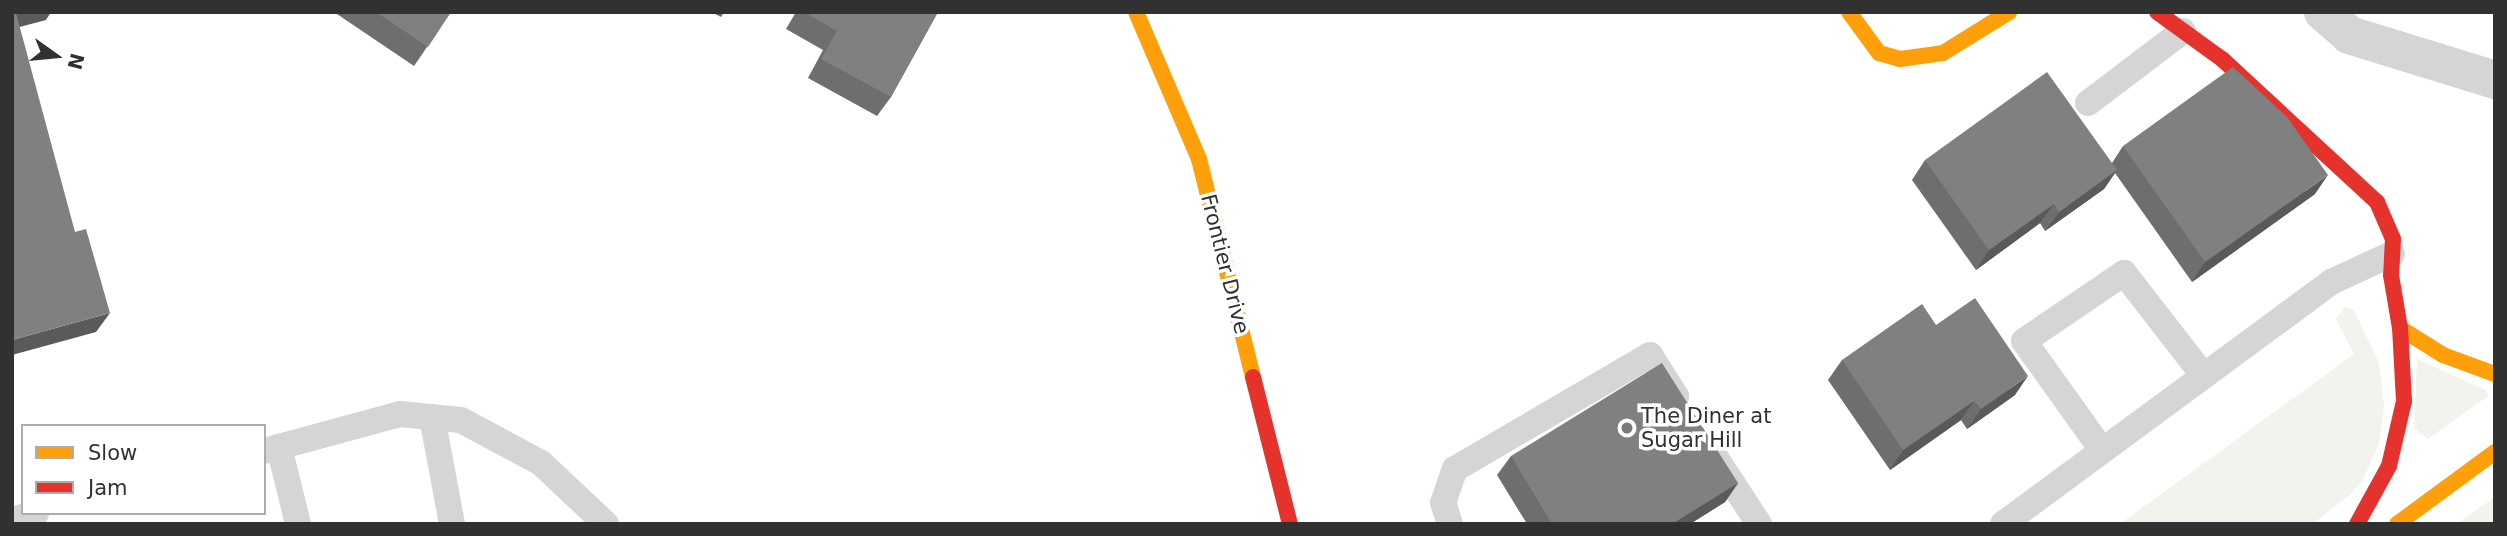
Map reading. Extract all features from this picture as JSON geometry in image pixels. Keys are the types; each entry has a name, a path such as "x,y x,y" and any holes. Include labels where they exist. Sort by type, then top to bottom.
{"main road":[{"name":"Frontier Drive","path":"1136,12 1199,159 1290,524"},
{"path":"1849,12 1879,52 1900,59 1943,53 2009,12"},
{"path":"2157,12 2222,59 2376,202 2393,239 2395,308 2400,328 2404,401 2389,466 2357,524"},
{"path":"2400,328 2443,355 2495,374"},
{"path":"2397,524 2495,452"}],"street":[{"path":"2323,12 2349,35 2495,80"}],"lane":[{"path":"2088,103 2183,31"},
{"path":"2003,524 2331,282 2392,254"},
{"path":"2102,450 2024,341 2124,273 2204,376"},
{"path":"1450,524 1443,503 1455,469 1650,355 1759,524"},
{"path":"298,524 272,449 400,414 461,420 541,463 606,524"},
{"path":"432,417 452,524"},
{"path":"12,520 29,515"}],"shaded area":[{"path":"2344,307 2354,310 2379,363 2384,406 2379,443 2363,480 2350,495 2312,524 2120,524 2354,354 2336,319"},
{"path":"2417,359 2486,390 2488,396 2428,439 2414,428"},
{"path":"2495,497 2495,524 2457,524"}],"building":[{"path":"12,12 18,12 16,13 75,232 86,229 110,313 12,340"},
{"path":"376,12 451,12 428,47"},
{"path":"804,12 938,12 891,97 821,59 837,31"},
{"path":"2233,67 2287,117 2328,175 2205,262 2123,146"},
{"path":"2047,72 2117,170 2059,212 2054,204 1989,250 1925,160"},
{"path":"1975,298 2028,376 1981,409 1974,401 1903,450 1842,360 1922,304 1936,325"},
{"name":"The Diner at Sugar Hill","path":"1662,363 1738,483 1672,524 1552,524 1511,456"}],"traffic: slow":[{"path":"1136,12 1199,159 1253,377"},
{"path":"1849,12 1879,53 1900,59 1943,53 2009,12"},
{"path":"2400,328 2443,355 2495,374"},
{"path":"2397,524 2495,452"}],"traffic: jam":[{"path":"2157,12 2222,59 2377,202 2393,239 2391,275 2400,328"},
{"path":"2357,524 2389,466 2404,401 2400,328"},
{"path":"1253,377 1290,524"}],"place":[{"name":"The Diner at Sugar Hill","path":"1627,428"}]}
